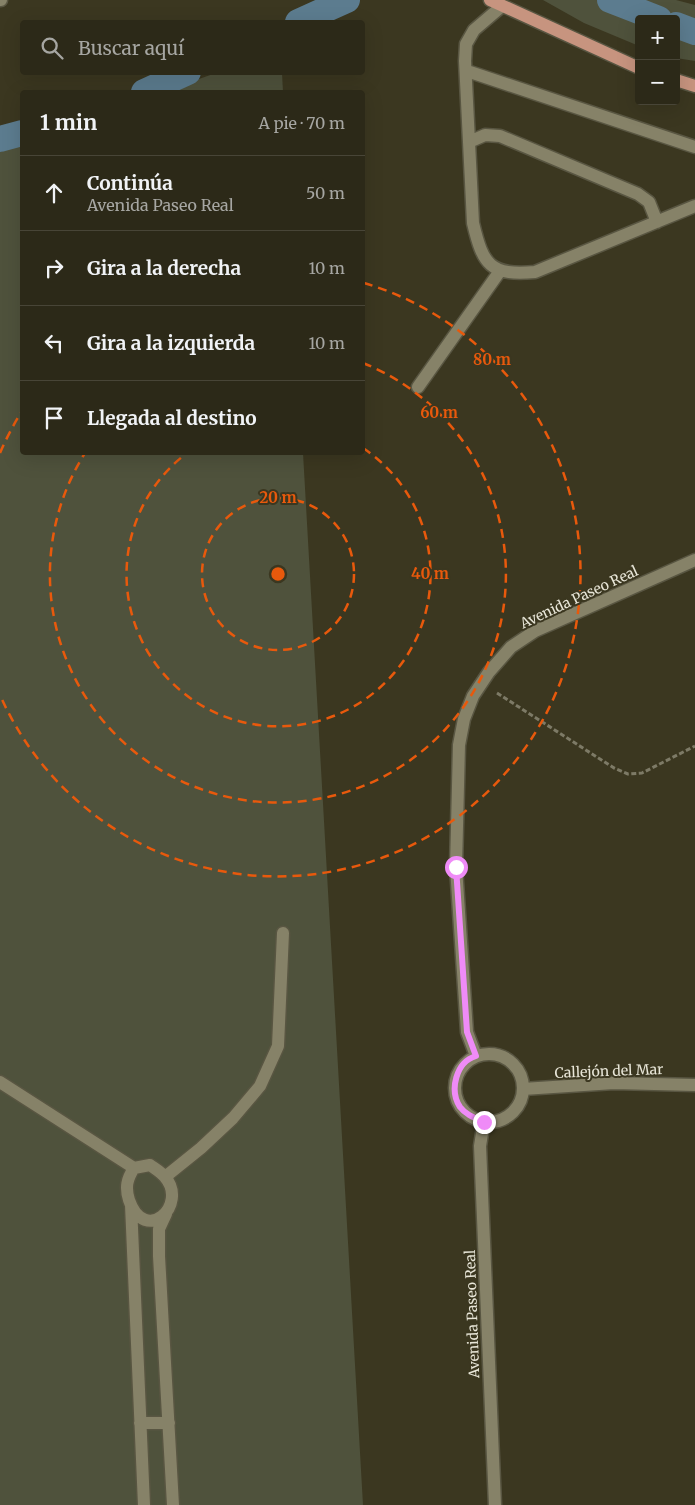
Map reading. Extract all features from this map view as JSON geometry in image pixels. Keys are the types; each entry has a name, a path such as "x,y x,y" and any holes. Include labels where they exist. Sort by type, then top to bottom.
{"main road":[{"path":"490,0 635,66"},
{"path":"680,81 695,86"}],"street":[{"path":"502,6 474,30 466,44 465,61 467,71 473,223 478,243 486,262 500,272 516,274 535,272 695,206"},
{"path":"467,71 695,147"},
{"path":"469,142 485,135 500,136 638,194 649,202 657,222"},
{"path":"418,387 500,272"},
{"name":"Avenida Paseo Real","path":"476,1056 467,1032 462,978 456,858 459,745 464,719 473,696 511,647 535,631 695,560"},
{"path":"165,1177 233,1118 260,1086 278,1046 283,933"},
{"path":"487,1053 501,1056 513,1063 521,1075 523,1089 520,1103 511,1114 498,1121 484,1122 471,1117 460,1106 455,1093 456,1079 462,1066 473,1057 487,1053"},
{"path":"0,1082 134,1168"},
{"name":"Callejón del Mar","path":"523,1089 614,1084 695,1085"},
{"name":"Avenida Paseo Real","path":"484,1122 480,1146 495,1505"},
{"path":"166,1214 158,1221 148,1221 138,1216 126,1192 128,1178 134,1168 150,1164 165,1177 171,1187 172,1196 166,1214 159,1229 159,1256 173,1505"},
{"path":"131,1205 144,1505"},
{"path":"140,1423 169,1423"}],"path":[{"path":"482,683 614,768 628,774 642,772 695,746"}],"green space":[{"path":"543,0 676,0 695,5 695,61 680,59 680,15 635,15 635,44 584,23"},
{"path":"210,75 282,75 283,90 168,90"},
{"path":"20,145 20,455 303,455 363,1505 0,1505 0,152"}],"waterway":[{"path":"302,20 347,0"},
{"path":"610,0 649,15"},
{"path":"680,26 695,32"},
{"path":"148,90 181,75"},
{"path":"0,139 20,134"}],"route":[{"path":"456,867 467,1032 476,1056 462,1066 456,1079 455,1093 460,1106 471,1117 484,1122"}]}
